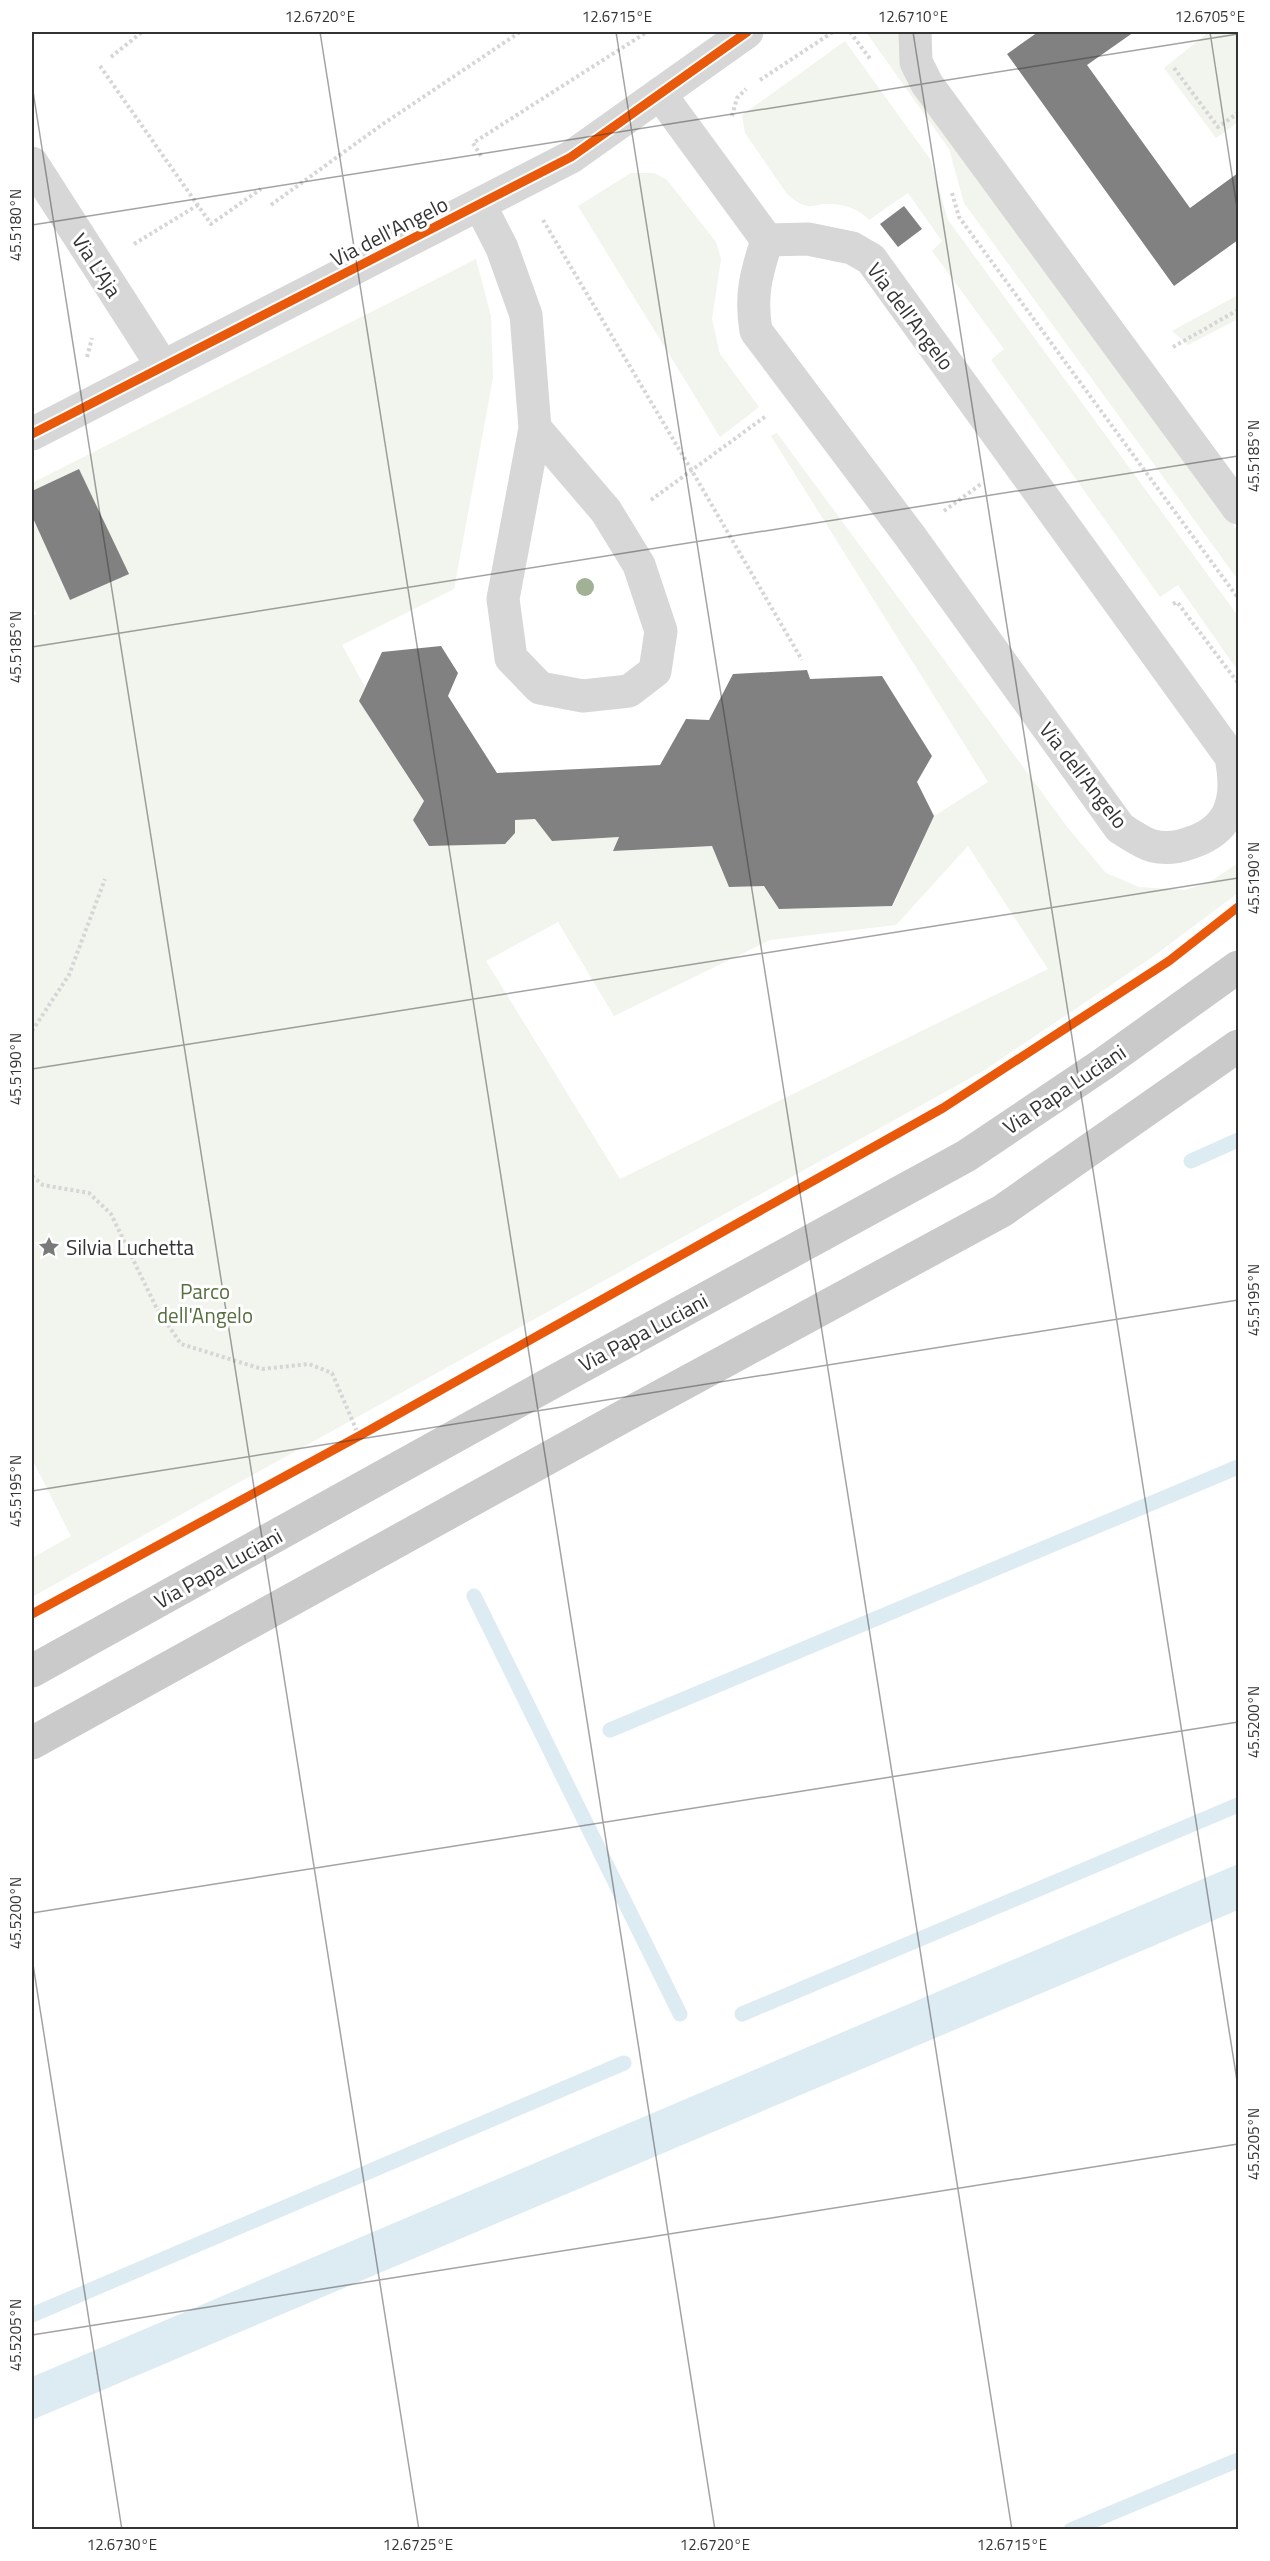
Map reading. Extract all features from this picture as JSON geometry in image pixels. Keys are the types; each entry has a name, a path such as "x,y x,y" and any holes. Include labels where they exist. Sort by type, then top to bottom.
{"main road":[{"name":"Via Papa Luciani","path":"32,1671 966,1156 1103,1064 1239,967"},
{"path":"32,1743 603,1427 1002,1211 1239,1046"}],"street":[{"name":"Via dell'Angelo","path":"32,434 571,157 747,32"},
{"path":"915,32 916,62 927,84 1239,508"},
{"path":"660,94 767,240"},
{"name":"Via L'Aja","path":"32,163 164,367"},
{"path":"492,198 502,248 526,315 535,428 503,599 511,658 540,688 584,696 629,691 655,671 661,631 639,565 606,511 535,428"},
{"name":"Via dell'Angelo","path":"808,239 831,243 852,248 871,259 1016,459 1231,757 1236,780 1232,806 1221,827 1203,839 1179,847 1154,846 1120,828 910,536 756,332 752,306 760,262 767,240 808,239"}],"path":[{"path":"111,57 142,32"},
{"path":"271,205 380,126 520,32"},
{"path":"492,198 473,143 647,32"},
{"path":"850,32 878,69"},
{"path":"100,66 212,224 261,189"},
{"path":"1174,68 1218,127 1239,113"},
{"path":"949,186 959,218 1239,598"},
{"path":"127,248 198,205"},
{"path":"539,214 802,660"},
{"path":"1135,368 1239,310"},
{"path":"87,358 92,338 91,331"},
{"path":"615,526 774,410"},
{"path":"910,536 1016,459"},
{"path":"32,1031 69,975 105,879"},
{"path":"32,1176 43,1185 89,1193 111,1214 157,1309 181,1344 262,1369 309,1364 332,1373 359,1436"},
{"path":"349,1441 369,1430"}],"green space":[{"path":"866,32 902,32 916,90 1238,531 1238,580 964,203 949,149"},
{"path":"1209,32 1238,32 1238,122 1216,138 1164,68"},
{"path":"845,41 930,159 948,220 1238,616 1238,671 1178,585 1160,597 991,360 1004,349 932,251 942,241 908,193 869,220 855,209 844,205 804,205 787,194 745,133 742,115"},
{"path":"631,173 654,173 667,180 716,242 721,259 712,319 720,354 759,407 720,437 578,206"},
{"name":"Parco dell'Angelo","path":"476,259 491,316 493,378 454,589 342,645 365,687 359,701 424,801 413,820 428,846 505,844 515,833 515,820 535,819 553,841 619,837 614,851 712,846 729,887 764,886 779,909 893,906 934,816 988,782 771,436 777,433 1068,828 1106,873 1139,887 1185,890 1210,882 1238,863 1238,893 1151,958 983,1071 32,1597 32,1558 71,1536 32,1459 32,616 36,614 32,603 32,516 70,600 128,574 79,469 32,491 32,483","holes":["968,846 1048,969 620,1179 486,961 558,922 614,1016 770,940 896,925"]},
{"path":"1238,295 1238,319 1188,345 1172,331"}],"shaded area":[{"path":"1238,1864 1238,1910 32,2420 32,2377"}],"building":[{"path":"1038,32 1134,32 1087,65 1190,208 1238,173 1238,240 1174,286 1007,54"},
{"path":"904,206 922,229 898,247 880,224"},
{"path":"79,469 129,574 70,600 32,516 32,491"},
{"path":"441,646 458,673 448,696 497,773 660,765 686,719 709,720 733,674 807,670 810,679 882,676 932,756 917,782 934,816 892,906 779,909 764,886 729,887 712,846 613,851 619,837 552,841 535,819 515,820 515,833 505,844 429,846 413,820 424,801 359,701 382,652"}],"waterway":[{"path":"1191,1161 1238,1140"},
{"path":"610,1730 1238,1467"},
{"path":"474,1596 680,2014"},
{"path":"742,2014 1238,1805"},
{"path":"32,2315 624,2063"},
{"path":"1071,2530 1238,2460"}],"cycle path":[{"path":"32,434 571,157 747,32"},
{"path":"32,1614 359,1436 943,1108 1169,961 1238,907"}],"place":[{"name":"Silvia Luchetta","path":"49,1247"}]}
